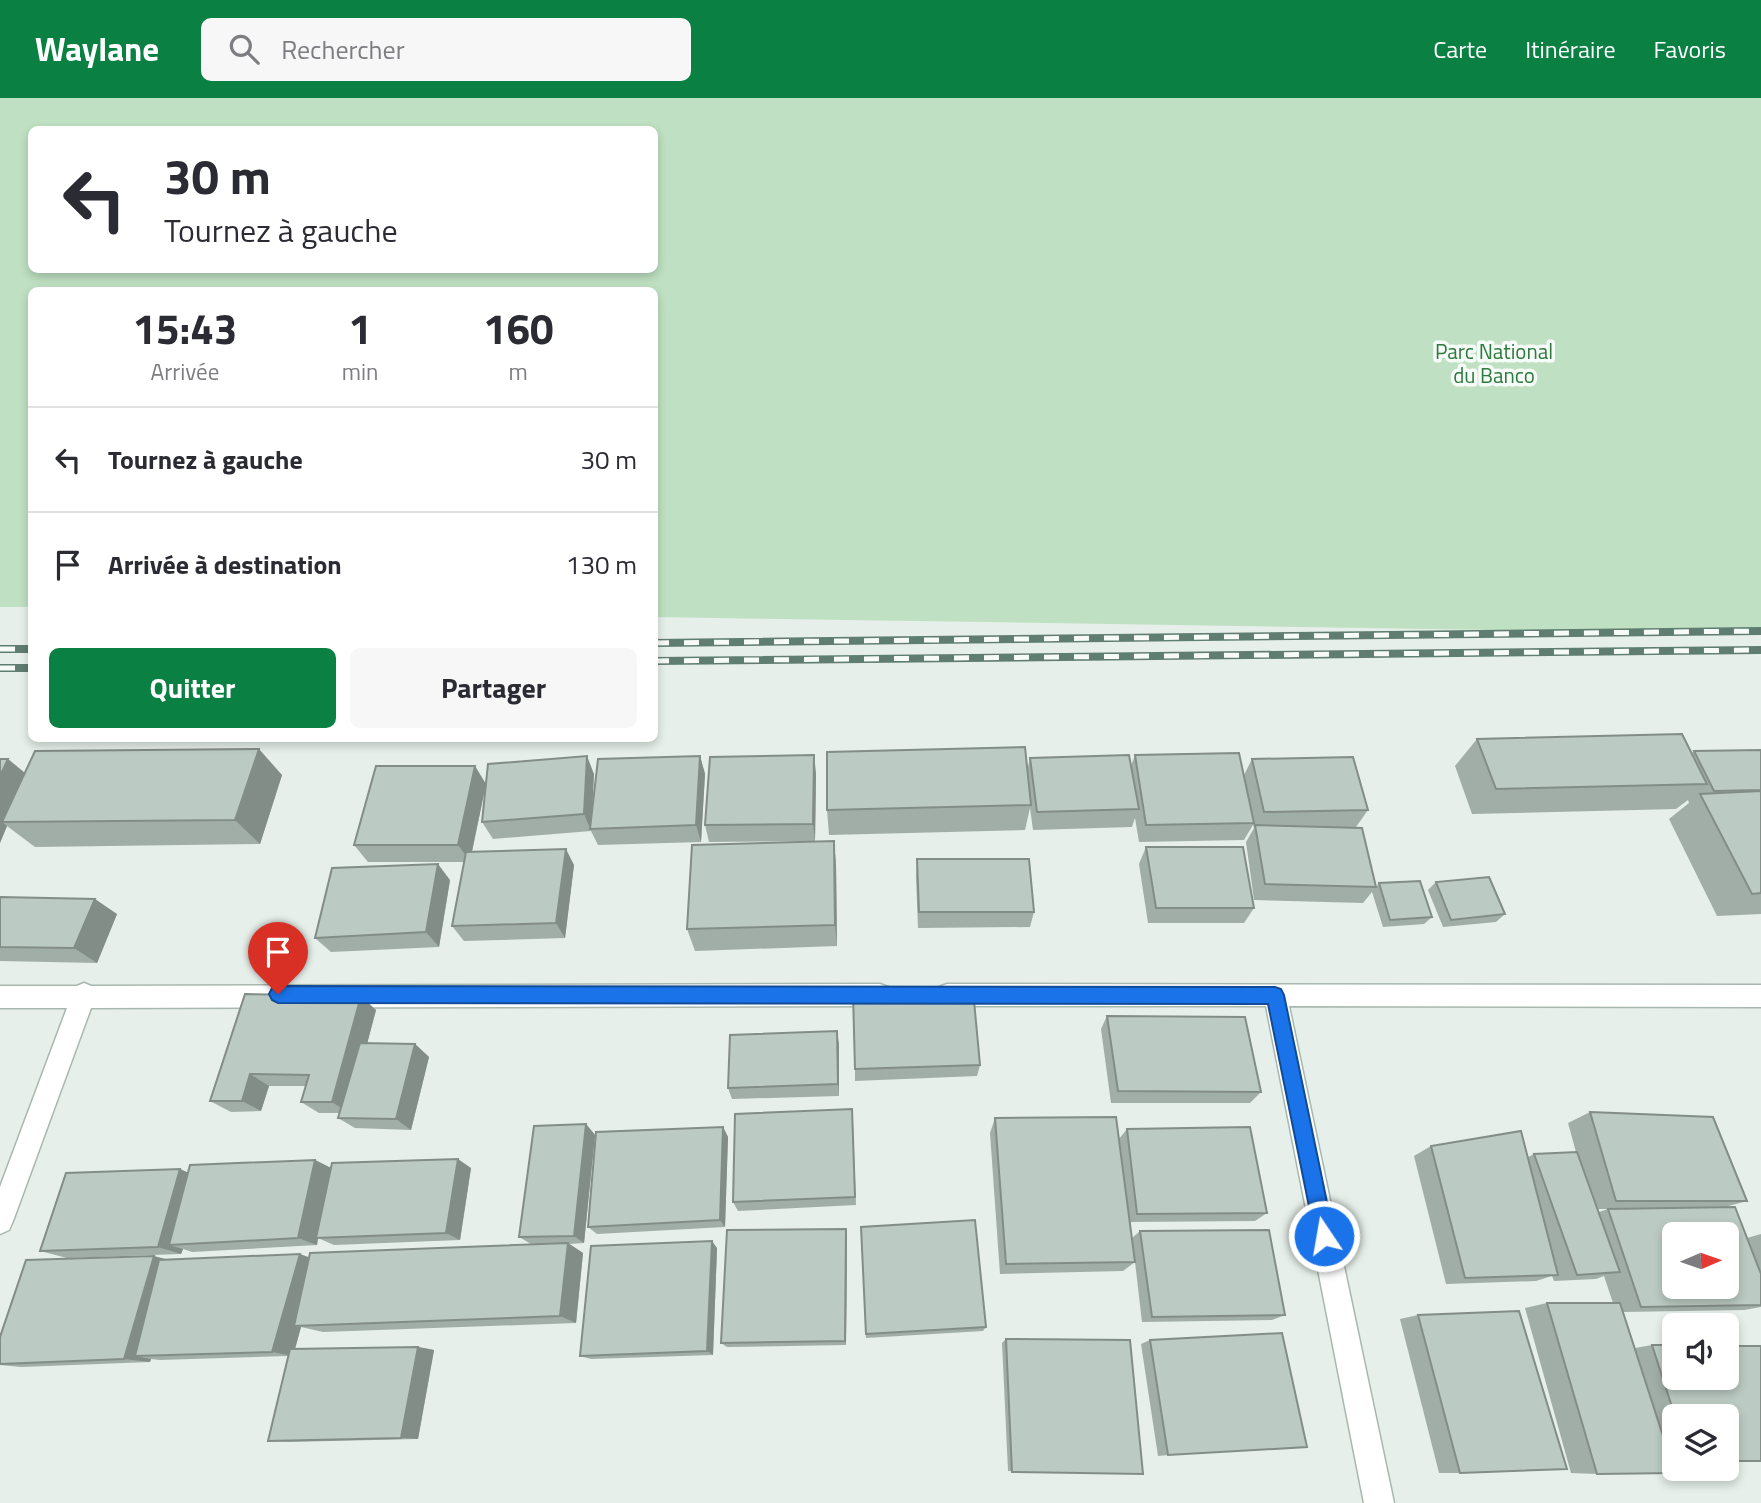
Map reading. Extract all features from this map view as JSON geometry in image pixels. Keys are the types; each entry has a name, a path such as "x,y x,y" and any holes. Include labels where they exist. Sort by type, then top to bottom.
{"street":[{"path":"0,1221 84,994"},
{"path":"0,997 84,994 901,995"},
{"path":"929,995 1761,996"},
{"path":"1275,995 1379,1503"}],"green space":[{"name":"Parc National du Banco","path":"0,98 1761,98 1761,634 658,617 658,287 28,287 28,607 0,607"}],"building":[{"path":"1682,734 1707,784 1496,789 1477,739"},
{"path":"1025,747 1031,805 827,810 827,752"},
{"path":"259,749 235,820 2,822 35,751"},
{"path":"1761,750 1761,790 1714,791 1694,751"},
{"path":"1239,753 1254,823 1146,825 1135,755"},
{"path":"814,755 813,824 705,825 710,757"},
{"path":"1129,755 1139,809 1037,812 1030,758"},
{"path":"587,756 584,814 482,822 488,764"},
{"path":"700,756 696,825 590,829 598,759"},
{"path":"1353,757 1368,810 1264,812 1252,759"},
{"path":"0,759 8,759 0,776"},
{"path":"376,766 475,766 458,845 354,845"},
{"path":"1761,791 1761,893 1752,894 1700,794"},
{"path":"1255,825 1362,828 1376,887 1265,884"},
{"path":"834,841 835,925 687,929 692,845"},
{"path":"1146,847 1243,847 1254,908 1156,908"},
{"path":"566,849 556,923 452,926 466,852"},
{"path":"917,859 1029,859 1034,912 919,912"},
{"path":"438,864 426,932 315,938 332,868"},
{"path":"1489,877 1505,914 1451,920 1436,882"},
{"path":"1420,881 1432,917 1390,920 1379,883"},
{"path":"0,897 95,899 74,948 0,947"},
{"path":"973,990 980,1065 855,1069 853,994"},
{"path":"245,994 361,996 332,1102 301,1102 309,1075 250,1074 242,1101 210,1101"},
{"path":"1107,1016 1245,1017 1261,1092 1118,1091"},
{"path":"837,1031 838,1084 728,1088 730,1035"},
{"path":"360,1043 415,1044 396,1119 338,1118"},
{"path":"852,1109 855,1197 733,1202 735,1114"},
{"path":"1590,1112 1713,1117 1747,1201 1616,1201"},
{"path":"1116,1117 1135,1262 1006,1264 995,1118"},
{"path":"586,1124 574,1236 519,1237 534,1126"},
{"path":"723,1127 720,1220 588,1227 596,1132"},
{"path":"1250,1127 1267,1213 1137,1214 1127,1129"},
{"path":"1521,1131 1558,1275 1465,1278 1431,1146"},
{"path":"1577,1152 1620,1272 1577,1275 1534,1154"},
{"path":"458,1159 446,1233 316,1238 332,1163"},
{"path":"315,1160 298,1238 169,1245 190,1165"},
{"path":"180,1169 158,1247 40,1251 66,1173"},
{"path":"1735,1207 1761,1274 1761,1305 1641,1307 1608,1209"},
{"path":"975,1220 986,1327 866,1334 861,1227"},
{"path":"846,1229 845,1341 721,1343 727,1230"},
{"path":"1269,1230 1285,1315 1152,1317 1140,1231"},
{"path":"712,1241 707,1351 580,1356 591,1246"},
{"path":"568,1243 560,1316 294,1326 310,1253"},
{"path":"300,1254 272,1352 135,1356 159,1260"},
{"path":"154,1256 124,1359 0,1364 0,1337 26,1260"},
{"path":"1547,1303 1620,1303 1662,1433 1662,1473 1597,1474"},
{"path":"1519,1311 1567,1469 1460,1473 1418,1315"},
{"path":"1282,1333 1307,1447 1168,1455 1150,1340"},
{"path":"1006,1339 1130,1340 1143,1474 1012,1472"},
{"path":"1652,1345 1662,1345 1662,1376"},
{"path":"1739,1346 1761,1346 1761,1461 1739,1461 1739,1404 1671,1404 1667,1390 1739,1390"},
{"path":"418,1347 401,1438 268,1441 290,1349"}],"railway":[{"path":"658,643 1761,631"},
{"path":"0,649 28,649"},
{"path":"658,661 1761,650"},
{"path":"0,668 28,668"}],"route":[{"path":"278,994 1275,995 1324,1236"}]}
